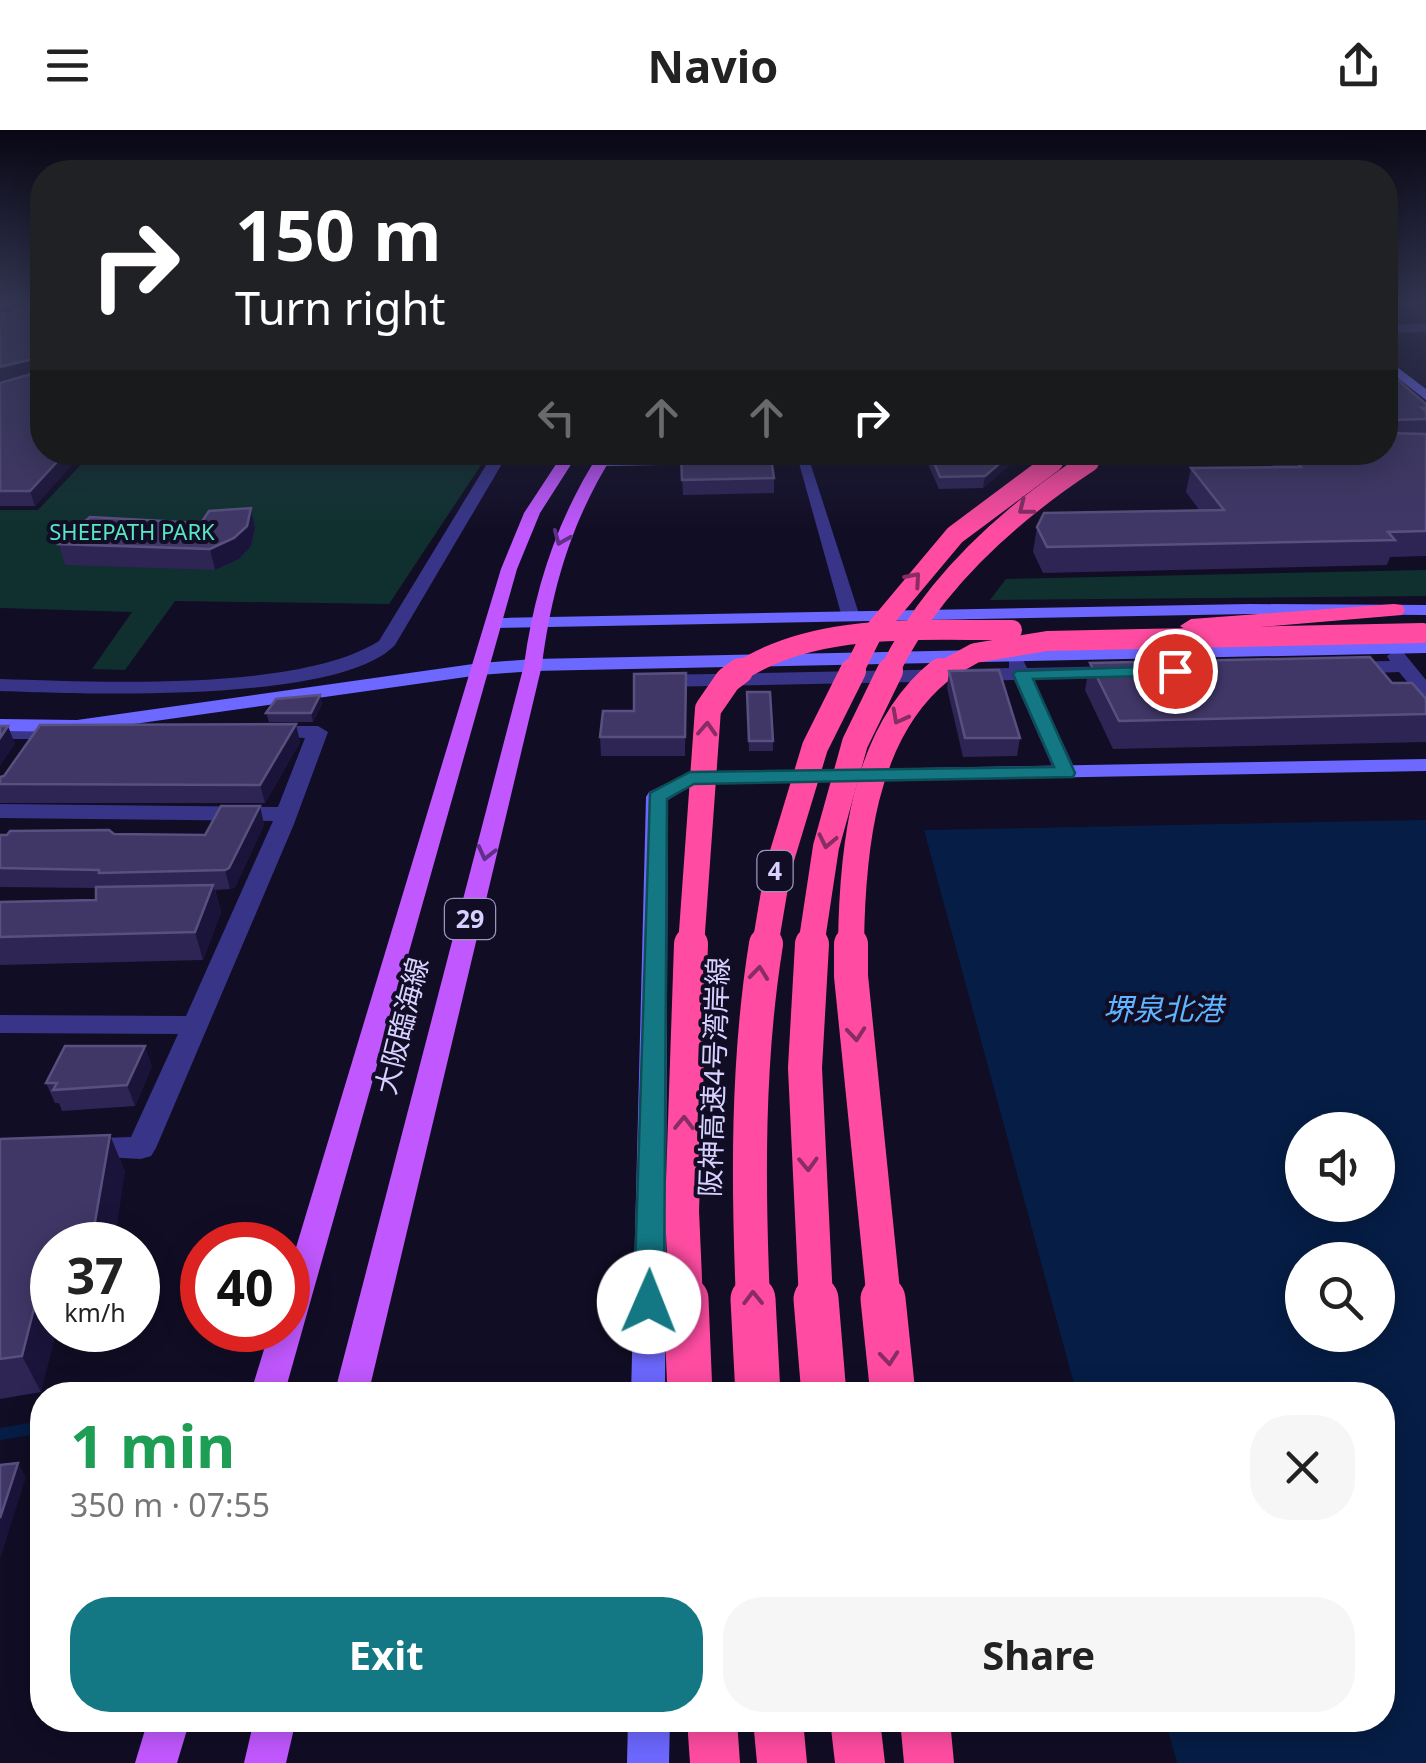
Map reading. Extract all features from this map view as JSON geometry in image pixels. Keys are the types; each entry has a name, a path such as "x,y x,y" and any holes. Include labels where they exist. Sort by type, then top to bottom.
{"highway":[{"name":"阪神高速4号湾岸線","path":"758,1382 750,1164 753,1033 764,924 784,833 808,757 867,640 899,596 976,516 1049,465"},
{"name":"4","path":"823,1382 808,1167 804,1036 812,924 828,832 853,754 879,693 935,599 1005,523 1087,465"},
{"path":"689,1382 682,1211 687,1001 708,709 718,687 762,658 834,638 1190,626 1394,610"},
{"path":"892,1382 851,976 850,910 871,793 892,727 909,699 947,665 1010,645 1062,640 1425,631"},
{"path":"713,1732 716,1763"},
{"path":"779,1732 782,1763"},
{"path":"856,1732 860,1763"},
{"path":"925,1732 929,1763"}],"main road":[{"name":"大阪臨海線","path":"310,1249 494,624 532,513 563,465"},
{"name":"大阪臨海線","path":"355,1382 533,665 547,574 562,532 600,465"},
{"name":"大阪臨海線","path":"272,1382 280,1352"},
{"path":"156,1763 165,1732"},
{"path":"265,1763 272,1732"}],"street":[{"path":"1419,398 1426,412"},
{"path":"0,685 96,690 191,685 364,660 386,644 494,465"},
{"path":"804,465 851,617"},
{"path":"0,729 77,726 480,669 533,665 1389,649 1425,631 1394,610 494,624"},
{"path":"1389,649 1426,692"},
{"path":"1012,654 1066,773"},
{"path":"660,681 1406,666"},
{"path":"0,729 178,732"},
{"path":"19,760 38,732"},
{"path":"53,1146 141,1148 196,1025 238,900 287,814 318,732 238,732"},
{"path":"648,1382 657,797 690,778 1426,765"},
{"path":"0,812 287,814"},
{"path":"0,1024 196,1025"},
{"path":"648,1732 648,1763"}],"green space":[{"name":"SHEEPATH PARK","path":"81,465 481,465 389,604 175,601 125,670 92,669 132,612 0,608 0,510 38,510"},
{"path":"1426,570 1426,596 990,600 1006,579"}],"water":[{"name":"堺泉北港","path":"1426,820 1426,1763 1177,1763 1168,1732 1395,1732 1395,1382 1073,1382 924,830"}],"building":[{"path":"30,379 30,465 54,465 30,491 0,491 0,383"},
{"path":"1398,380 1426,404 1422,408 1426,419 1398,420"},
{"path":"1398,433 1426,434 1426,531 1388,532 1395,540 1047,547 1037,527 1044,513 1224,510 1191,468 1398,465"},
{"path":"681,465 772,465 774,478 682,480"},
{"path":"935,465 998,465 985,476 940,477"},
{"path":"251,508 247,526 234,538 210,549 59,544 90,517 201,523 209,511"},
{"path":"1370,657 1392,683 1412,683 1426,699 1426,714 1119,721 1090,663"},
{"path":"999,670 1020,738 965,738 949,671"},
{"path":"686,673 685,737 600,737 603,711 634,711 634,674"},
{"path":"747,692 770,692 773,741 749,741"},
{"path":"320,695 311,713 266,713 276,699"},
{"path":"296,724 260,785 0,784 0,777 40,725"},
{"path":"221,806 260,806 225,870 99,873 0,868 0,835 10,831 109,830 114,834 205,835"},
{"path":"213,885 195,932 0,937 0,902 96,900 96,887"},
{"path":"65,1046 145,1046 127,1085 53,1090 57,1083 46,1083"},
{"path":"110,1135 95,1222 30,1222 30,1324 22,1356 0,1359 0,1139"},
{"path":"18,1463 0,1518 0,1465"}],"waterway":[{"path":"0,1434 30,1429"}],"route":[{"path":"649,1302 657,797 673,784 690,778 1066,773 1022,674 1175,671"}]}
